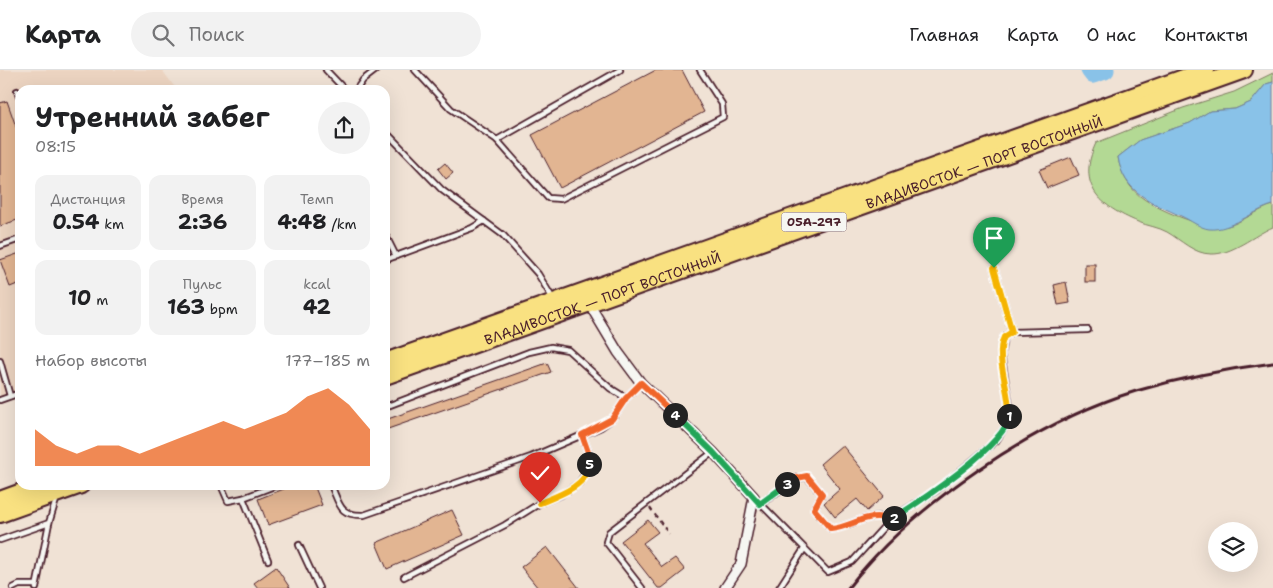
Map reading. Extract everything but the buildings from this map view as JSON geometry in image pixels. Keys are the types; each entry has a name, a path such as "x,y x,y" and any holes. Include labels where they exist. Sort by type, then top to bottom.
{"highway":[{"name":"ВЛАДИВОСТОК — ПОРТ ВОСТОЧНЫЙ","path":"390,360 1206,70"},
{"name":"ВЛАДИВОСТОК — ПОРТ ВОСТОЧНЫЙ","path":"390,374 588,302 1244,70"},
{"path":"0,500 27,490"},
{"path":"0,514 65,490"}],"street":[{"path":"588,302 618,352 641,383 713,452 757,500 741,564 725,588"}],"lane":[{"path":"326,70 340,85"},
{"path":"360,85 376,70"},
{"path":"415,70 451,109 497,140 548,198 561,200 723,117 722,104 700,70"},
{"path":"497,140 620,70"},
{"path":"390,136 442,190 502,235 538,274 554,301"},
{"path":"390,258 472,228 484,221"},
{"path":"0,246 15,240"},
{"path":"390,244 396,256"},
{"path":"994,268 1012,332"},
{"path":"891,520 882,516 874,516 831,529 814,509 822,494 807,476 791,481 757,500 828,572 852,562 891,520 937,490 996,441 1009,422 1010,406 1001,354 1004,337 1012,332 1088,330"},
{"path":"390,405 529,352 551,347 568,350 610,388 626,398"},
{"path":"0,361 10,396"},
{"path":"333,490 341,510 350,516 364,515 531,457 582,435 612,419 626,398 641,383"},
{"path":"0,400 15,394"},
{"path":"404,577 504,525 540,503 561,495 579,483 589,468 588,452 582,435"},
{"path":"642,588 606,542 609,532 713,452"},
{"path":"223,490 228,501 265,490"},
{"path":"13,588 36,586 49,523 59,492"},
{"path":"243,498 268,560"},
{"path":"0,540 49,523"},
{"path":"300,545 319,588"},
{"path":"779,588 804,549"}],"path":[{"path":"647,504 670,534"}],"shaded area":[{"path":"0,70 162,70 173,85 15,85 15,393 0,398"}],"green space":[{"path":"1273,73 1273,82 1266,84 1251,102 1235,109 1210,111 1190,123 1140,140 1118,157 1123,175 1134,191 1152,204 1173,214 1207,225 1228,226 1273,205 1273,227 1227,251 1211,254 1199,252 1164,230 1124,216 1095,193 1090,183 1089,171 1096,143 1183,108 1234,92"}],"water":[{"path":"1273,82 1273,205 1234,224 1217,229 1209,229 1199,226 1150,201 1126,180 1118,157 1140,140 1190,123 1210,111 1235,109 1251,102 1266,84"}],"waterway":[{"path":"1090,70 1093,74 1105,70"}],"railway":[{"path":"848,588 875,557 941,497 1017,445 1057,423 1097,405 1136,391 1204,374 1273,363"}],"route":[{"path":"540,503 561,495 579,483 589,468 588,452 582,435 601,427 612,419 626,398 641,383 713,452 760,504 791,481 807,476 822,494 814,509 831,529 874,516 882,516 891,520 937,490 996,441 1009,422 1010,406 1001,354 1001,343 1009,332 1012,332 994,268"}]}
